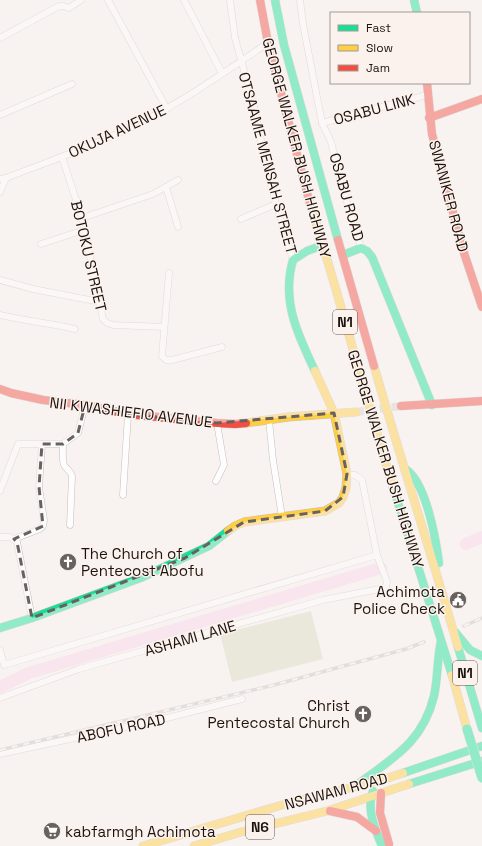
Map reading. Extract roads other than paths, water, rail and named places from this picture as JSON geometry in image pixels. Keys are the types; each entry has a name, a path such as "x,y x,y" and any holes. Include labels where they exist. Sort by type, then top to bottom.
{"main road":[{"name":"GEORGE WALKER BUSH HIGHWAY","path":"260,0 268,43 306,193 323,245 375,429 482,778"},
{"name":"GEORGE WALKER BUSH HIGHWAY","path":"275,0 284,45 302,113 403,468 412,474 418,483 428,510 439,556 437,575 481,724"},
{"path":"414,0 417,12"},
{"name":"SWANIKER ROAD","path":"426,84 432,134 452,211 482,308"},
{"path":"429,118 482,99"},
{"path":"293,260 307,251 323,245"},
{"path":"343,254 361,248"},
{"name":"OSABU ROAD","path":"361,248 367,250 372,257 432,405"},
{"name":"OTSAAME MENSAH STREET","path":"293,260 290,270 289,290 292,318 296,333 334,413 347,474"},
{"name":"NII KWASHIEFIO AVENUE","path":"0,389 43,400 85,405 128,414 217,423 235,424 288,417 356,412"},
{"path":"401,406 482,401"},
{"path":"0,628 32,618 143,577 209,546 235,526 244,522 326,511 333,507 343,497 346,488 347,474"},
{"path":"453,629 465,645 476,654 482,656"},
{"path":"355,787 396,757 410,745 419,733 426,721 434,695 438,654 441,641"},
{"path":"481,724 482,701"},
{"name":"NSAWAM ROAD","path":"143,846 289,803 382,780 482,746"},
{"name":"NSAWAM ROAD","path":"194,846 241,832 327,810 482,762"},
{"path":"382,780 370,797 376,831 382,846"},
{"path":"381,793 379,809 382,824 390,846"},
{"path":"327,810 341,812 362,819 376,831"}],"street":[{"path":"0,38 58,6 69,8 81,0"},
{"path":"108,0 167,109"},
{"path":"184,0 222,73"},
{"name":"OTSAAME MENSAH STREET","path":"230,0 235,38 255,110 266,166 293,260"},
{"name":"OSABU ROAD","path":"300,0 303,24 322,123 331,142 341,182 361,248"},
{"name":"OKUJA AVENUE","path":"3,178 62,157 121,132 167,109 268,43"},
{"path":"0,115 72,84"},
{"name":"OSABU LINK","path":"322,123 427,95"},
{"name":"BOTOKU STREET","path":"62,157 82,218 103,319 107,323 113,325 164,327"},
{"path":"0,192 3,178"},
{"path":"82,218 153,194 178,180"},
{"path":"166,187 178,227"},
{"path":"241,219 276,204"},
{"path":"40,244 84,230"},
{"path":"169,273 162,356 166,360 172,360 222,347"},
{"path":"0,280 33,289 100,302"},
{"path":"0,315 26,321 58,325 74,330"},
{"path":"0,491 18,444 63,444 78,433 85,405"},
{"path":"123,495 128,414"},
{"path":"269,420 273,460 282,517"},
{"path":"216,481 224,465 217,423"},
{"path":"14,539 40,529 43,526 44,520 39,487 42,444"},
{"path":"63,444 63,462 72,476 70,525"},
{"path":"0,650 4,665 377,555 362,480 355,475 347,474"},
{"path":"0,537 10,537 17,542 32,618"},
{"name":"ASHAMI LANE","path":"0,698 79,669 323,600 384,588 387,582 377,555"},
{"name":"ABOFU ROAD","path":"0,754 163,719 242,699"}],"waterway":[{"path":"466,544 482,537"},
{"path":"0,687 29,673 381,568"}],"tunnel":[{"path":"356,412 401,406"}],"railway":[{"path":"464,626 482,618"},
{"path":"0,750 274,685 406,649 424,642"}],"place":[{"name":"The Church of Pentecost Abofu","path":"68,562"},
{"name":"Achimota Police Check","path":"458,600"},
{"name":"Christ Pentecostal Church","path":"363,714"},
{"name":"kabfarmgh Achimota","path":"52,831"}]}
